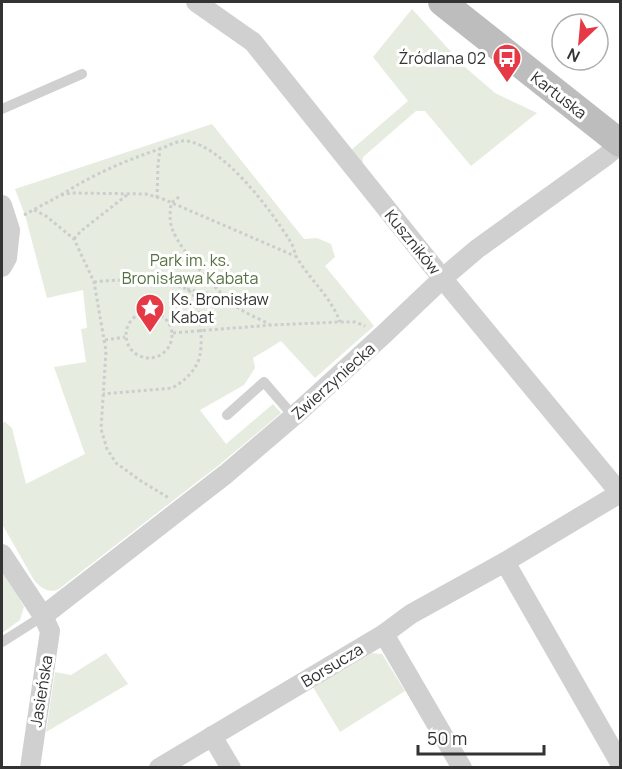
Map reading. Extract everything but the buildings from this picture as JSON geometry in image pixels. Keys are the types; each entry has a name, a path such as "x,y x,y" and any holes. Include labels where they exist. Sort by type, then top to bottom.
{"street":[{"name":"Kuszników","path":"196,2 253,42 620,493"},
{"name":"Kartuska","path":"442,2 621,144"},
{"name":"Zwierzyniecka","path":"43,616 226,474 294,416 477,249 621,144"},
{"path":"2,205 10,230 7,258 2,267"},
{"name":"Borsucza","path":"159,768 384,634 411,614 505,562 620,493"},
{"name":"Jasieńska","path":"2,554 43,616 50,631 30,768"},
{"path":"505,562 621,763"},
{"path":"384,634 462,768"},
{"path":"212,736 231,768"}],"lane":[{"path":"2,109 82,74"},
{"path":"226,415 264,382 289,411"},
{"path":"2,642 43,616"}],"path":[{"path":"25,215 84,180 116,165 184,141 194,143 208,149 238,173 292,243 295,256 335,309 340,322"},
{"path":"158,198 160,148"},
{"path":"61,195 98,193 146,195 158,198 295,256"},
{"path":"74,239 127,195"},
{"path":"179,196 171,203 170,216 172,229 178,241 226,298 238,308 271,325"},
{"path":"34,210 74,239 94,282 105,340 106,359 101,429 107,449 116,463 165,495"},
{"path":"94,282 150,281 226,298"},
{"path":"103,394 172,388 182,383 198,362 202,347 198,310 193,294 186,289"},
{"path":"147,312 164,317 173,333 171,343 165,352 156,357 146,358 136,355 128,347 125,337 131,320 138,314 147,312"},
{"path":"173,333 340,322 355,322 371,329"},
{"path":"105,340 125,337"}],"green space":[{"path":"412,9 465,67 495,93 537,113 471,166 425,111 416,111 363,157 362,166 350,151 408,101 373,57"},
{"name":"Park im. ks. Bronisława Kabata","path":"212,124 304,239 317,238 331,244 335,257 325,266 374,326 315,378 281,341 253,358 255,368 244,385 200,410 226,444 273,404 281,413 219,465 59,589 52,591 45,589 34,580 2,524 2,423 5,422 12,428 26,484 85,454 54,367 86,362 81,329 87,328 83,290 47,298 25,215 15,189"},
{"path":"2,568 24,607 20,620 2,633"},
{"path":"106,653 128,684 46,732 55,672 71,675"},
{"path":"372,653 382,654 405,691 340,732 313,687"}],"place":[{"name":"Źródlana 02","path":"507,84"},
{"name":"Ks. Bronisław Kabat","path":"150,334"}]}
